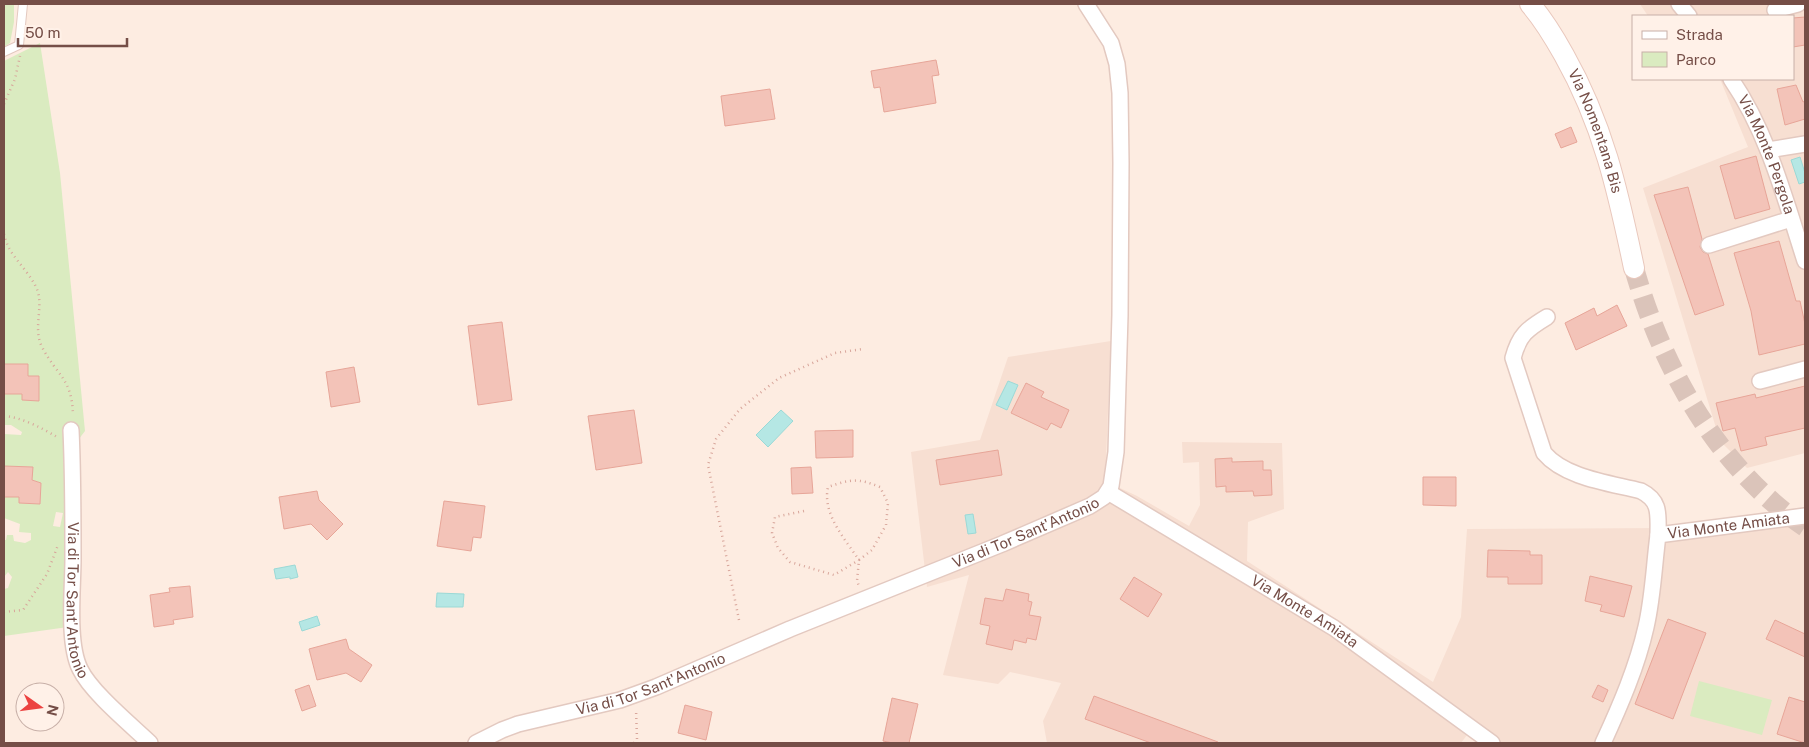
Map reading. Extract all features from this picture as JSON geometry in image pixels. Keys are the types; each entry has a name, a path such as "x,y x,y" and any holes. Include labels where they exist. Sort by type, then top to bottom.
{"main road":[{"name":"Via Nomentana Bis","path":"1530,4 1563,53 1582,87 1593,114 1614,176 1634,268"}],"street":[{"name":"Via di Tor Sant'Antonio","path":"476,743 518,724 594,707 647,691 865,599 1002,544 1090,506 1100,501 1108,492 1116,463 1120,335 1120,93 1117,64 1111,43 1086,4"},
{"path":"1679,4 1687,15"},
{"path":"1775,10 1798,4"},
{"name":"Via Monte Pergola","path":"1732,80 1748,107 1768,150 1805,261"},
{"path":"1768,150 1805,144"},
{"path":"1709,245 1791,219"},
{"path":"1547,317 1528,328 1517,344 1514,358 1544,453 1554,464 1566,471 1641,491 1649,495 1655,502 1658,511 1658,535"},
{"path":"1760,381 1805,369"},
{"name":"Via di Tor Sant'Antonio","path":"69,430 74,492 72,630 76,660 91,686 150,743"},
{"name":"Via Monte Amiata","path":"1108,492 1334,628 1492,743"},
{"name":"Via Monte Amiata","path":"1603,743 1628,684 1644,635 1651,599 1658,535 1805,516"}],"lane":[{"path":"4,52 19,45 23,4"}],"path":[{"path":"4,104 15,79 20,56 19,45"},
{"path":"4,234 9,248 29,275 39,296 38,332 41,345 63,375 69,387 73,403 69,430 43,429 11,416 4,416"},
{"path":"739,620 708,465 716,439 740,409 779,378 835,353 863,350"},
{"path":"804,511 775,517 772,533 778,548 790,562 834,574 859,560 872,550 886,525 888,503 880,487 862,480 836,484 828,487 827,491 830,513 837,529 859,560 857,581 865,599"},
{"path":"4,612 23,610 47,574 59,541"},
{"path":"634,743 636,739 636,708"}],"shaded area":[{"path":"1640,4 1805,4 1805,453 1747,468 1720,441 1643,188 1748,147 1720,80 1794,80 1794,15 1647,15"},
{"path":"1111,341 1105,481 1137,496 1189,526 1200,505 1199,462 1183,463 1182,442 1282,443 1284,509 1248,522 1247,561 1433,682 1461,617 1467,529 1666,528 1805,513 1805,743 1480,743 1467,735 1461,743 1047,743 1043,721 1061,683 1010,672 998,684 943,675 969,575 927,587 911,452 980,440 1008,357"}],"green space":[{"path":"4,4 14,4 14,22 10,43 4,47"},
{"path":"40,43 60,173 85,431 72,448 68,627 4,636 4,589 8,588 12,577 8,572 4,577 4,540 6,540 7,535 13,535 14,541 25,543 31,540 31,533 19,532 20,524 4,518 4,497 19,497 19,503 40,504 41,483 32,480 32,467 4,466 4,434 21,435 22,432 11,425 4,425 4,61","holes":["56,512 63,513 60,527 53,526"]},
{"path":"1699,681 1772,700 1762,735 1690,716"}],"water":[{"path":"1800,157 1805,173 1805,182 1799,184 1791,160"},
{"path":"1008,381 1018,385 1007,410 996,405"},
{"path":"781,410 793,421 768,447 756,435"},
{"path":"973,514 976,533 968,534 965,515"},
{"path":"295,565 298,577 276,579 274,569"},
{"path":"437,593 464,594 463,607 436,607"},
{"path":"317,616 320,625 302,631 299,622"}],"building":[{"path":"1805,17 1805,45 1794,47 1794,18"},
{"path":"936,60 939,75 932,76 936,103 884,112 880,87 874,88 871,71"},
{"path":"1796,85 1803,102 1805,101 1805,119 1785,125 1777,89"},
{"path":"770,89 775,119 725,126 721,96"},
{"path":"1571,127 1577,142 1561,148 1555,134"},
{"path":"1756,156 1770,209 1735,219 1720,166"},
{"path":"1688,187 1702,239 1700,247 1703,252 1708,254 1724,305 1695,315 1654,195"},
{"path":"1779,241 1796,301 1800,301 1805,324 1805,344 1759,355 1751,311 1734,253"},
{"path":"1617,305 1627,326 1576,350 1565,323 1594,308 1597,316"},
{"path":"502,322 512,400 478,405 468,326"},
{"path":"4,364 28,364 28,376 39,376 39,401 22,400 22,394 4,394"},
{"path":"354,367 360,402 331,407 326,372"},
{"path":"1026,383 1044,392 1041,397 1069,410 1061,428 1051,423 1047,430 1011,413"},
{"path":"1805,386 1805,428 1765,437 1767,445 1741,451 1735,428 1723,431 1716,403 1755,394 1756,398"},
{"path":"634,410 642,463 596,470 588,416"},
{"path":"853,430 853,457 816,458 815,431"},
{"path":"998,450 1002,475 940,485 936,460"},
{"path":"1232,458 1232,462 1263,461 1263,470 1271,470 1272,495 1254,496 1253,491 1226,492 1226,486 1216,487 1215,459"},
{"path":"4,466 33,467 32,480 41,483 40,504 19,503 19,497 4,497"},
{"path":"811,467 813,493 792,494 791,468"},
{"path":"1423,477 1456,477 1456,506 1423,505"},
{"path":"317,491 319,500 343,524 327,540 311,524 284,529 279,497"},
{"path":"444,501 485,506 481,538 473,537 471,551 437,546"},
{"path":"1488,550 1530,551 1530,555 1542,555 1542,584 1508,584 1508,577 1487,577"},
{"path":"1590,576 1632,586 1624,617 1600,611 1602,605 1585,601"},
{"path":"1134,577 1162,594 1148,617 1120,599"},
{"path":"190,586 193,617 173,620 174,624 154,627 150,595 170,592 169,588"},
{"path":"1006,589 1029,594 1028,601 1032,602 1029,615 1041,617 1036,640 1027,638 1026,643 1014,640 1012,650 986,644 990,626 980,624 985,598 1003,601"},
{"path":"1668,619 1706,633 1673,719 1635,704"},
{"path":"1775,620 1805,634 1805,657 1766,639"},
{"path":"346,639 349,649 372,665 361,682 346,673 317,680 309,649"},
{"path":"309,685 316,706 302,711 295,690"},
{"path":"1598,685 1608,690 1603,702 1592,697"},
{"path":"1094,696 1218,742 1151,743 1085,719"},
{"path":"1789,697 1805,702 1805,743 1777,734"},
{"path":"892,698 918,704 909,743 883,741"},
{"path":"685,705 712,712 706,740 678,733"}],"tunnel":[{"path":"1634,268 1660,342 1677,378 1697,413 1746,476 1774,503 1805,527"}]}
